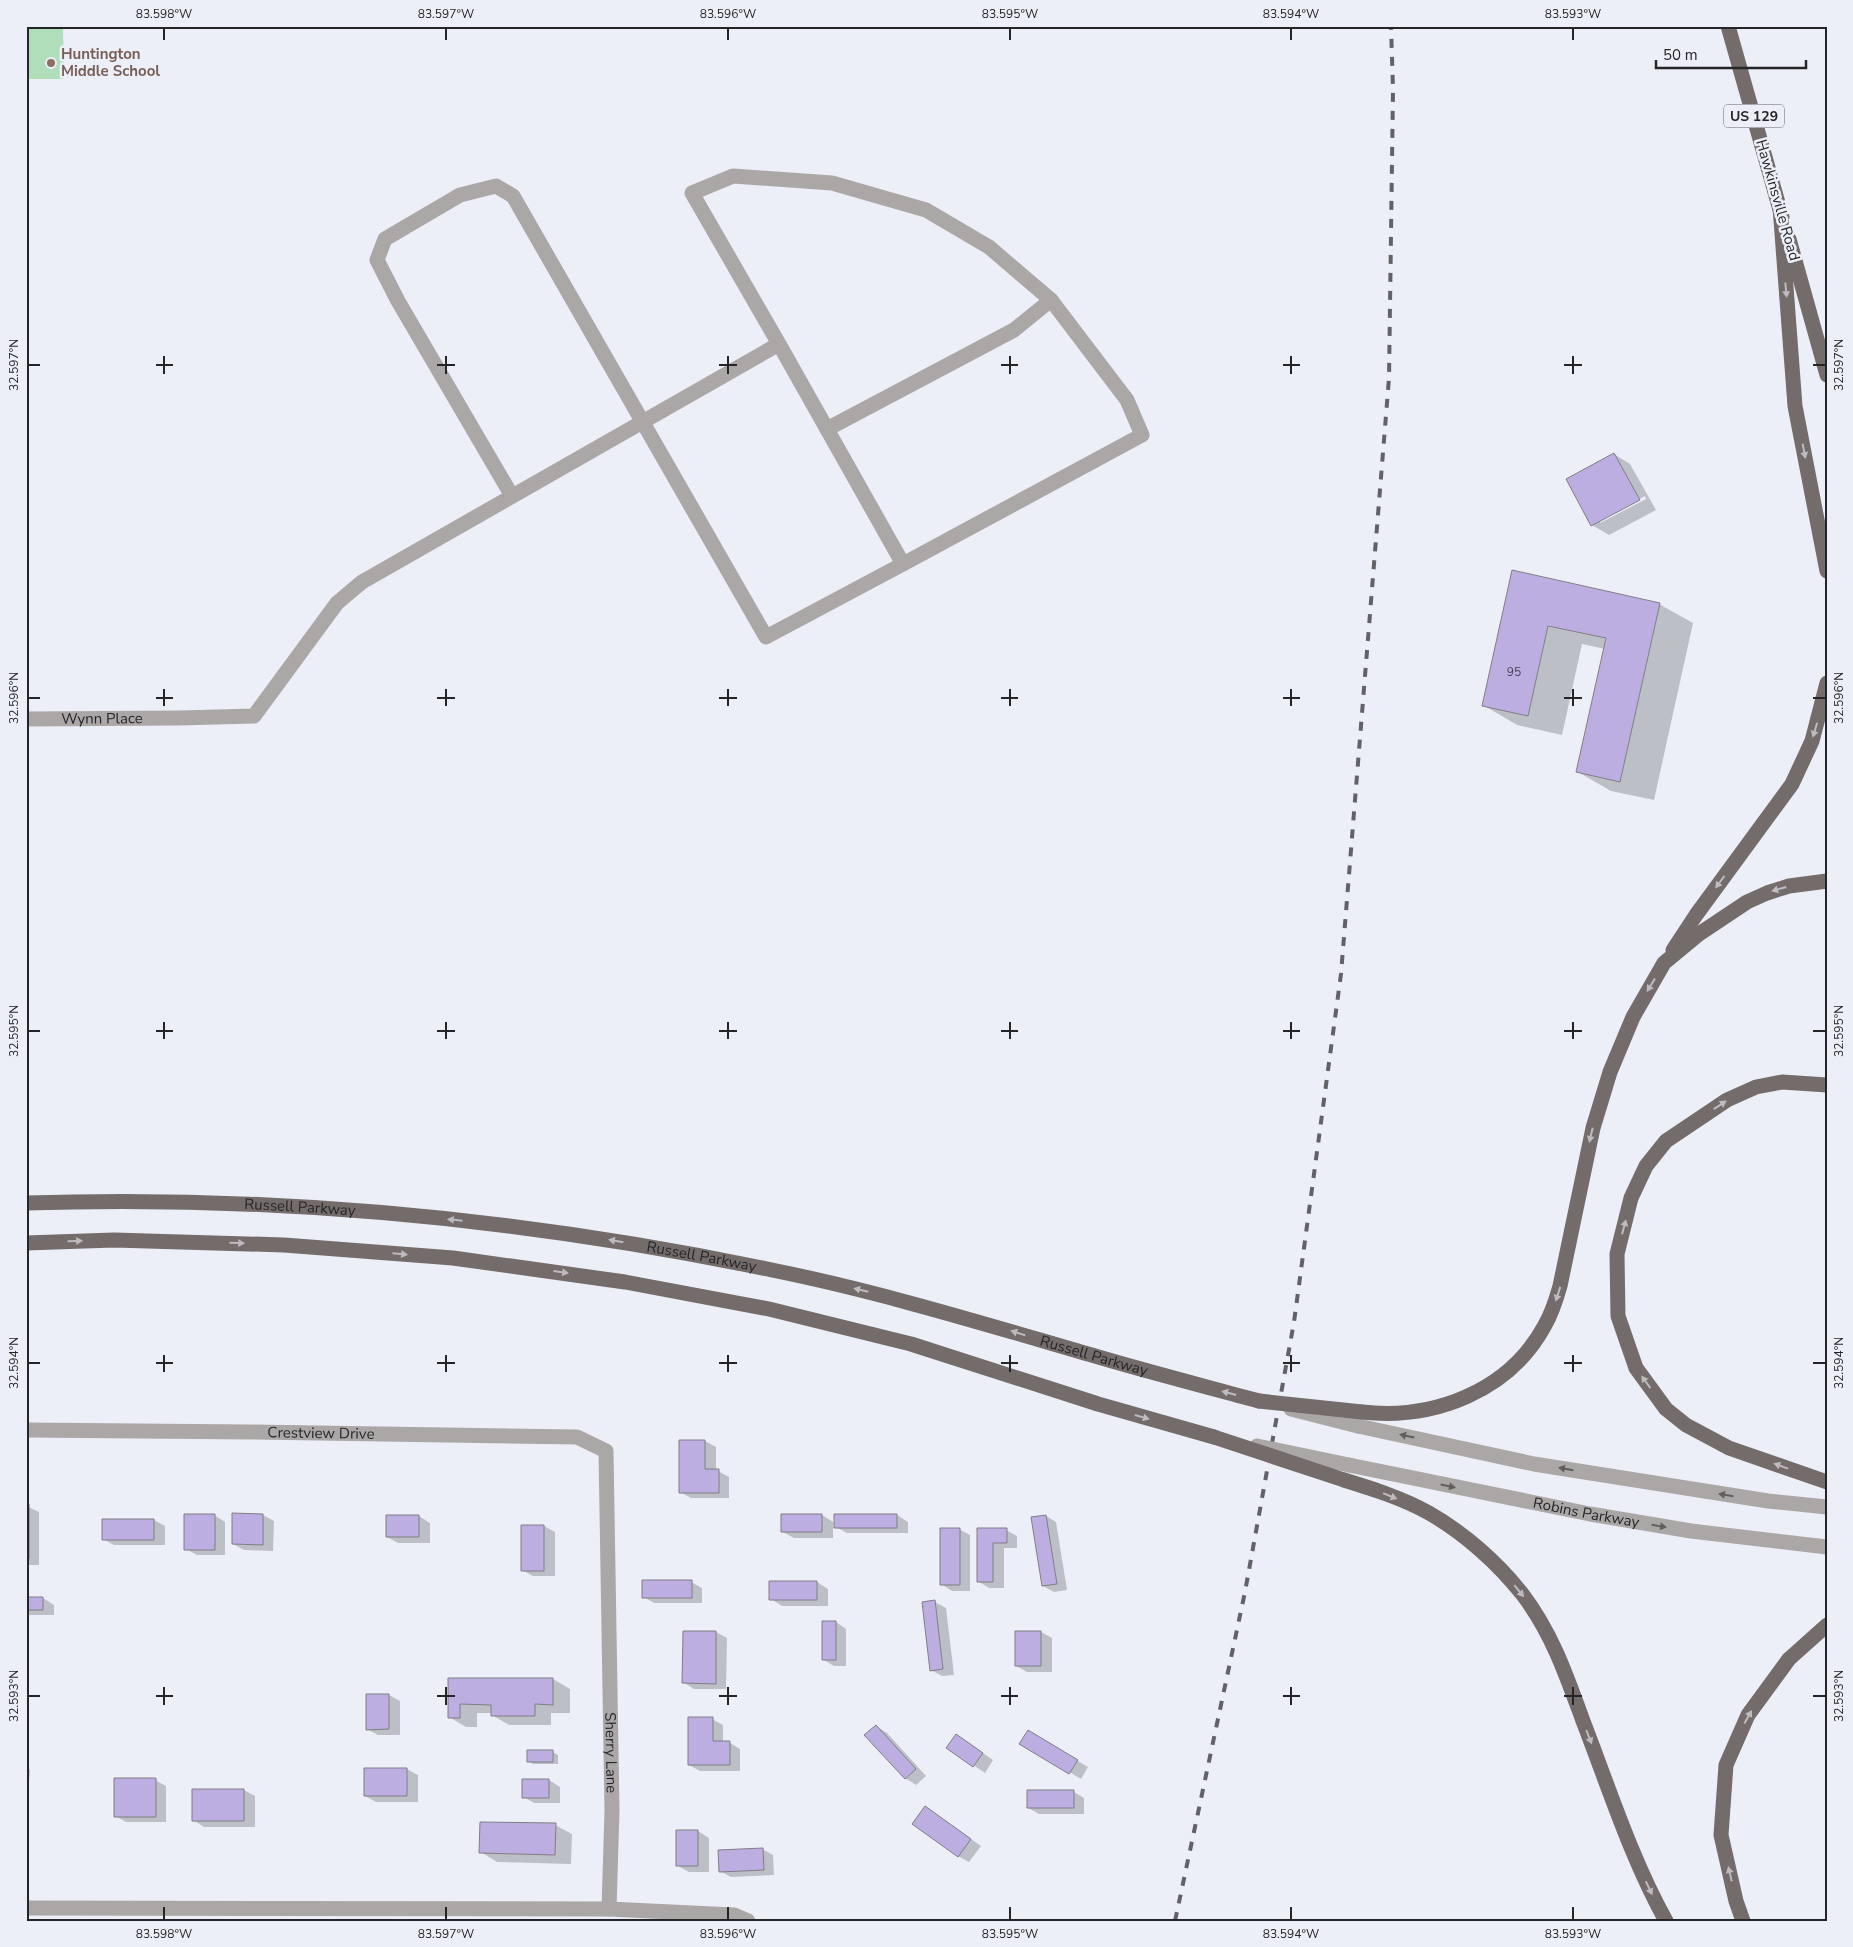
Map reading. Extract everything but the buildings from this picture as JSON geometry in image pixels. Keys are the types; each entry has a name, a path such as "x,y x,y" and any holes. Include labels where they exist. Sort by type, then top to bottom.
{"main road":[{"name":"Hawkinsville Road","path":"1728,26 1827,374"},
{"path":"1780,206 1796,406 1827,571"},
{"name":"Russell Parkway","path":"26,1203 163,1201 320,1207 486,1223 587,1236 772,1270 864,1291 962,1316 1095,1356 1259,1401 1360,1419 1436,1408 1472,1395 1490,1385 1508,1370 1523,1357 1553,1310 1560,1286 1593,1128 1610,1072 1633,1017 1664,963 1696,915 1792,784 1812,741 1827,683"},
{"path":"1664,963 1699,934 1747,902 1789,886 1827,881"},
{"path":"1827,1085 1782,1082 1756,1087 1727,1100 1666,1141 1646,1166 1632,1198 1616,1254 1618,1316 1636,1368 1666,1409 1686,1425 1729,1448 1827,1482"},
{"path":"26,1243 114,1240 284,1244 453,1258 625,1282 769,1309 911,1344 1098,1404 1346,1472 1429,1513 1453,1529 1482,1552 1523,1595 1555,1647 1634,1854 1653,1898 1666,1921"},
{"path":"1743,1921 1736,1901 1721,1835 1726,1765 1748,1716 1789,1659 1827,1625"}],"street":[{"path":"779,344 642,422 512,496 398,301 377,260 385,239 460,195 496,186 513,196 642,422 766,636 903,564 1142,435 1128,400 1051,300 989,247 926,210 832,183 733,176 692,192 779,344 827,428 903,564"},
{"path":"827,428 1014,330 1051,300"},
{"name":"Wynn Place","path":"26,719 254,716 338,603 362,582 512,496"},
{"path":"1360,1419 1543,1465 1768,1501 1827,1508"},
{"name":"Crestview Drive","path":"26,1430 577,1437 606,1451 606,1457"},
{"name":"Sherry Lane","path":"606,1457 612,1810 609,1908"},
{"name":"Robins Parkway","path":"1346,1472 1692,1531 1827,1548"},
{"path":"31,1912 609,1908 734,1914 748,1921"}],"green space":[{"path":"26,26 63,26 64,79 26,79"}],"railway":[{"path":"1175,1921 1245,1592 1294,1322 1341,974 1389,378 1393,89 1391,26"}],"place":[{"name":"Huntington Middle School","path":"51,63"}]}
